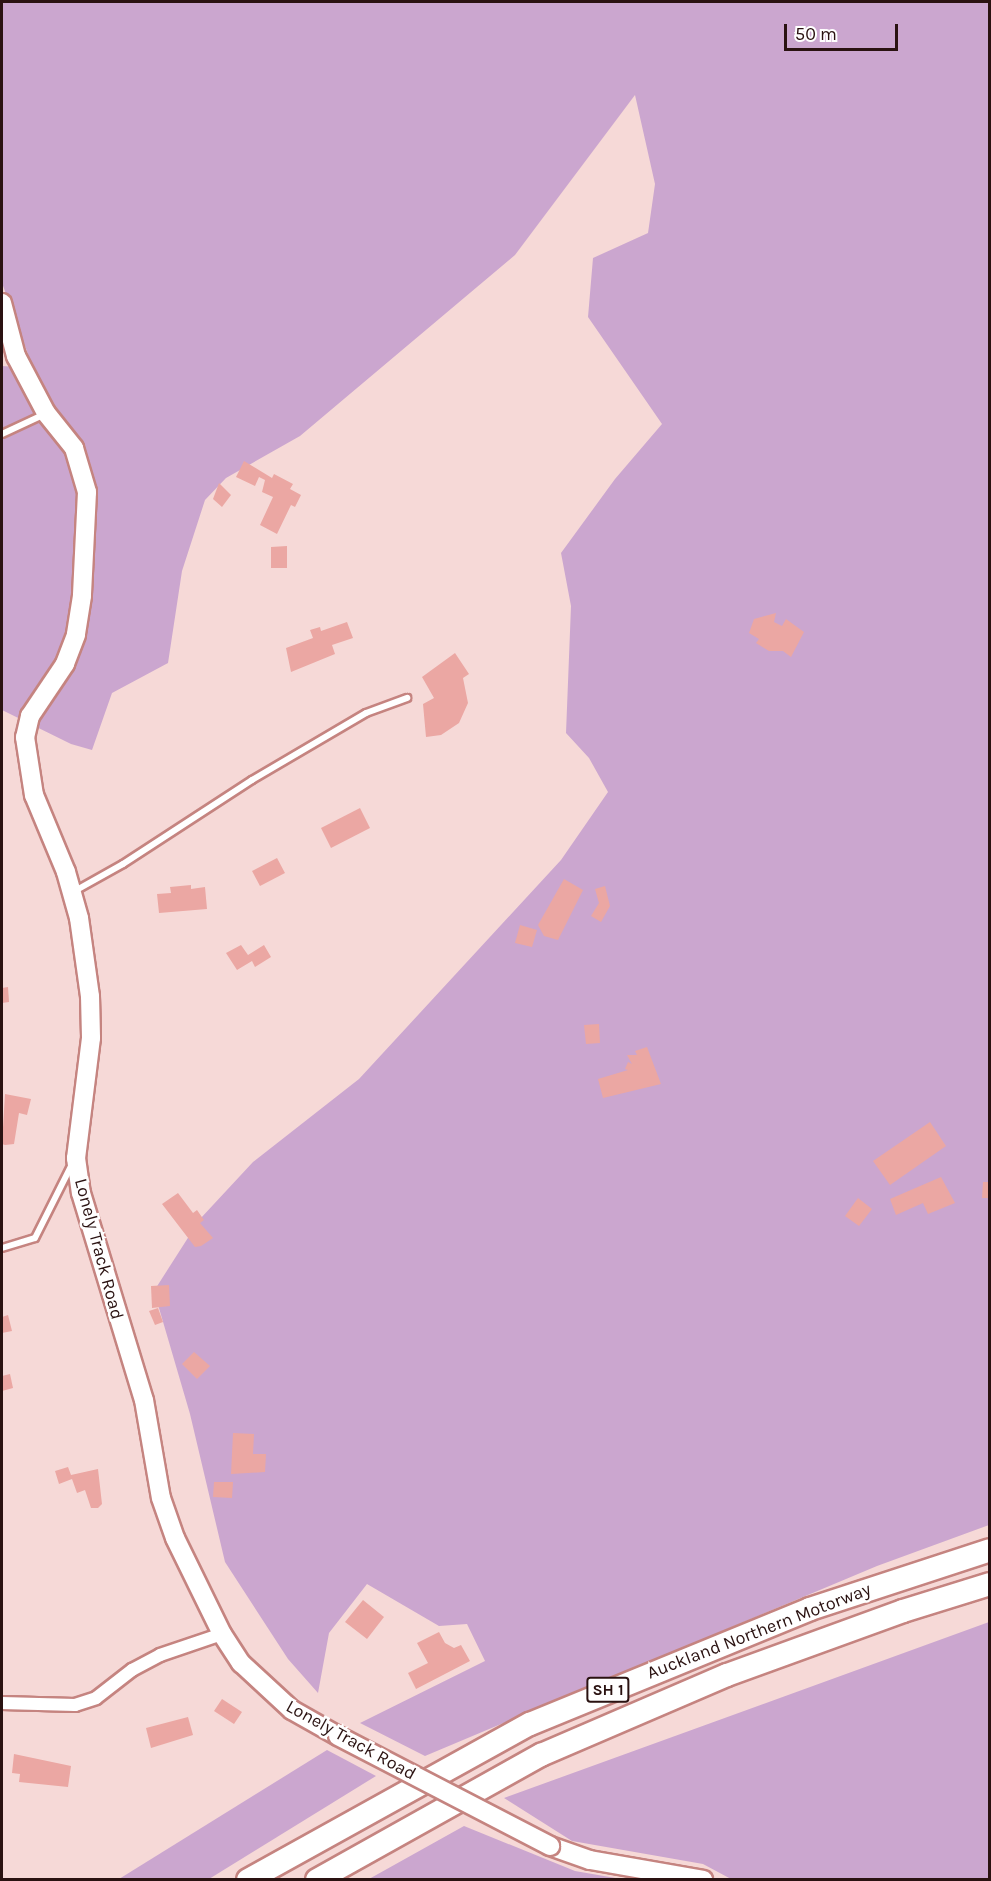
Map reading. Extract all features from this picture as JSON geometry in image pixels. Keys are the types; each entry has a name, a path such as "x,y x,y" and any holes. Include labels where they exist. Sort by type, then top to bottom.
{"highway":[{"name":"Auckland Northern Motorway","path":"248,1880 530,1725 810,1609 990,1550"},
{"name":"Auckland Northern Motorway","path":"317,1880 541,1755 727,1675 903,1611 990,1584"}],"street":[{"name":"Lonely Track Road","path":"2,303 16,356 46,413 74,448 83,468 87,492 82,596 76,635 65,664 30,716 26,756 34,795 72,892 84,951 91,1038 76,1158 81,1193 144,1400 161,1498 175,1538 222,1634 241,1663 292,1710 550,1846 590,1860 676,1872 703,1880"},
{"path":"2,1702 75,1705 96,1698 132,1670 160,1656 222,1634"}],"lane":[{"path":"2,434 46,413"},
{"path":"72,892 123,864 271,769 366,714 406,698"},
{"path":"2,1248 35,1238 76,1158"}],"shaded area":[{"path":"2,2 989,2 989,1525 877,1566 425,1756 360,1723 485,1661 467,1624 439,1626 367,1584 329,1633 318,1693 288,1659 225,1562 190,1414 154,1291 200,1219 253,1162 359,1079 561,860 608,792 589,758 566,733 571,606 561,553 615,479 662,424 588,317 593,258 648,233 655,184 635,95 515,255 300,436 226,478 205,500 182,571 168,663 112,693 92,750 71,744 2,710 2,366 33,368 2,283"},
{"path":"989,1622 989,1879 731,1879 703,1864 572,1841 504,1798"},
{"path":"327,1750 376,1776 209,1879 119,1879"},
{"path":"464,1826 575,1871 621,1879 369,1879"}],"building":[{"path":"244,461 272,478 274,474 293,484 290,489 301,495 295,507 291,505 277,534 260,525 273,497 262,492 265,480 259,477 255,486 236,477"},
{"path":"219,483 231,495 222,507 213,499"},
{"path":"287,546 287,568 271,568 271,547"},
{"path":"776,613 774,622 782,626 786,619 804,632 791,657 783,651 769,651 756,643 759,639 749,633 754,619"},
{"path":"347,622 353,638 332,645 335,654 291,672 286,648 313,638 310,630 320,627 321,631"},
{"path":"455,653 469,674 463,678 468,703 459,723 441,735 426,737 423,704 434,698 422,677"},
{"path":"360,808 370,828 331,848 321,828"},
{"path":"277,858 285,873 260,886 252,871"},
{"path":"564,879 583,890 558,940 544,936 538,925"},
{"path":"191,885 191,889 205,887 207,909 159,913 157,894 171,893 170,887"},
{"path":"605,886 610,906 601,922 591,916 599,903 595,889"},
{"path":"520,925 537,930 532,947 515,943"},
{"path":"241,945 248,955 264,945 271,957 255,967 252,961 237,970 226,953"},
{"path":"8,987 9,1002 2,1003 2,988"},
{"path":"599,1024 600,1043 586,1044 584,1025"},
{"path":"647,1047 661,1084 603,1098 598,1079 628,1070 625,1069 628,1062 632,1064 627,1055 637,1055 635,1051"},
{"path":"5,1094 31,1099 27,1115 19,1113 14,1144 5,1145 2,1144"},
{"path":"930,1122 946,1146 890,1185 873,1161"},
{"path":"941,1177 955,1203 928,1214 923,1203 896,1215 890,1199"},
{"path":"983,1182 990,1182 990,1198 982,1198"},
{"path":"178,1193 193,1213 197,1210 204,1220 200,1223 213,1238 201,1246 195,1247 162,1204"},
{"path":"858,1198 872,1209 859,1226 845,1216"},
{"path":"169,1285 170,1306 152,1308 151,1286"},
{"path":"158,1308 163,1322 155,1325 149,1311"},
{"path":"8,1315 12,1331 2,1333 2,1317"},
{"path":"194,1352 210,1366 197,1379 182,1364"},
{"path":"10,1374 13,1388 2,1391 2,1376"},
{"path":"233,1433 254,1434 253,1454 266,1454 265,1472 231,1474"},
{"path":"68,1467 71,1475 98,1469 102,1504 98,1508 91,1508 85,1490 77,1493 72,1479 59,1484 55,1471"},
{"path":"214,1482 233,1482 232,1498 213,1497"},
{"path":"363,1600 384,1617 367,1639 345,1622"},
{"path":"439,1632 445,1643 454,1648 461,1645 470,1661 416,1689 408,1673 428,1663 417,1643"},
{"path":"222,1699 242,1712 234,1724 214,1711"},
{"path":"188,1717 193,1735 151,1748 146,1728"},
{"path":"14,1754 71,1766 68,1787 19,1782 20,1774 12,1773"}]}
